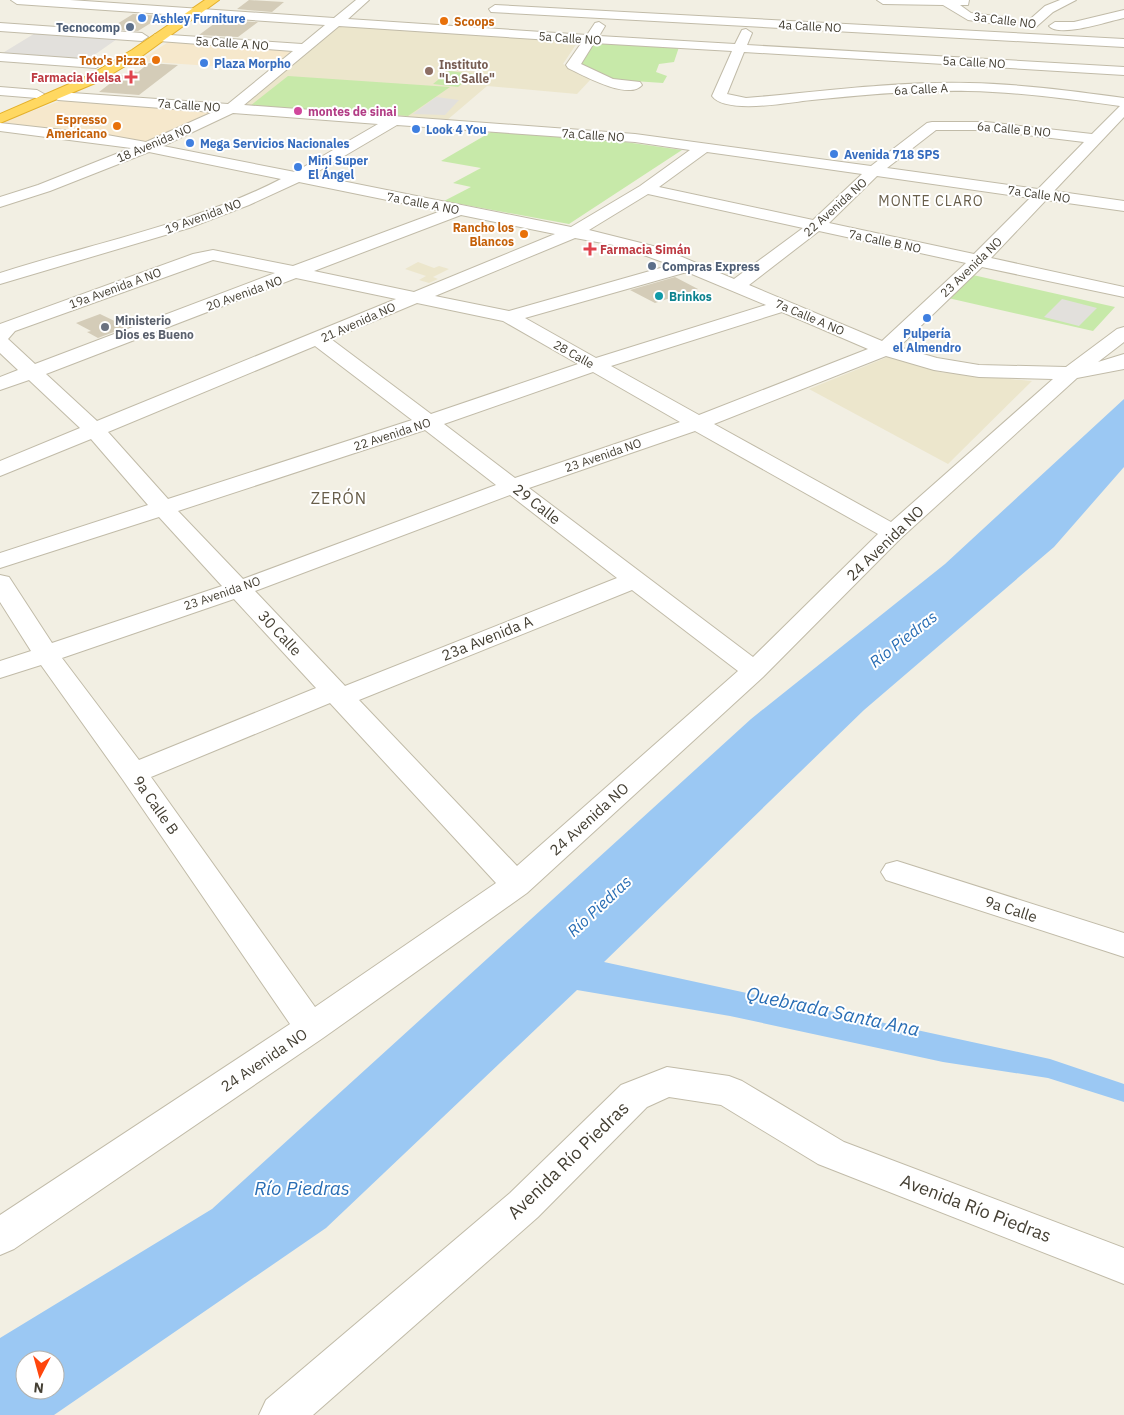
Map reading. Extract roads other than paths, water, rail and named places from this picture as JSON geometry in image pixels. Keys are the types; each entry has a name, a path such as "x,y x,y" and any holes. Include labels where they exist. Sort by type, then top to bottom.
{"highway":[{"path":"0,119 54,91 181,11 213,0"},
{"path":"0,108 35,94 54,91 95,78 159,37 197,6"}],"street":[{"path":"17,0 181,11"},
{"name":"18 Avenida NO","path":"0,202 44,188 148,147 232,108 363,0"},
{"path":"616,0 573,65 610,83 636,85"},
{"path":"884,0 948,2 978,0"},
{"path":"1023,23 1070,0"},
{"path":"0,42 66,2"},
{"name":"3a Calle NO","path":"948,2 968,16 1068,27 1124,14"},
{"path":"475,31 499,5"},
{"name":"4a Calle NO","path":"499,5 606,15 855,28 1051,41 1124,43"},
{"name":"5a Calle NO","path":"197,6 338,21 590,39 1124,70"},
{"path":"855,28 871,8"},
{"path":"740,48 751,23"},
{"path":"0,27 142,37"},
{"path":"873,91 886,30"},
{"name":"5a Calle A NO","path":"159,37 305,48"},
{"path":"1049,66 1051,41"},
{"name":"6a Calle A","path":"740,48 719,96 728,100 746,102 873,91 948,87 1040,92 1124,102"},
{"path":"0,57 96,64"},
{"path":"0,91 35,94"},
{"name":"7a Calle NO","path":"54,91 232,108 635,138 1124,206"},
{"name":"23 Avenida NO","path":"0,670 238,589 514,486 697,423 885,349 978,261 1124,109"},
{"name":"19 Avenida NO","path":"0,279 146,237 242,203 298,178 393,121"},
{"name":"6a Calle B NO","path":"932,126 986,126 1095,139"},
{"name":"22 Avenida NO","path":"736,286 816,226 874,172 932,126"},
{"name":"7a Calle A NO","path":"0,127 70,134 148,147 622,242 688,266 885,349 934,364 979,371 1071,373 1116,365 1124,360"},
{"name":"21 Avenida NO","path":"0,470 574,232 646,189 703,148"},
{"name":"7a Calle B NO","path":"646,189 1124,292"},
{"name":"20 Avenida NO","path":"0,384 458,210"},
{"name":"19a Avenida A NO","path":"3,335 199,258 212,255 224,256"},
{"name":"28 Calle","path":"224,256 509,317 893,534"},
{"path":"509,317 688,266"},
{"name":"22 Avenida NO","path":"0,561 429,422 594,364 783,306"},
{"name":"24 Avenida NO","path":"0,1237 312,1028 516,885 754,671 893,534 1071,373 1124,332"},
{"name":"30 Calle","path":"3,335 32,372 94,430 238,589 516,885"},
{"name":"29 Calle","path":"319,339 754,671"},
{"name":"23a Avenida A","path":"134,773 635,580"},
{"name":"9a Calle B","path":"0,582 46,654 134,773 312,1028"},
{"name":"9a Calle","path":"897,872 1124,945"},
{"name":"Avenida Río Piedras","path":"280,1415 524,1205 634,1096 667,1082 729,1091 831,1153 1124,1266"}],"water":[{"name":"Río Piedras","path":"1124,399 1124,467 1054,547 864,710 604,962 1050,1059 1124,1084 1124,1102 1048,1078 943,1062 730,1016 577,990 326,1228 54,1415 0,1415 0,1338 212,1209 751,719 945,564"}],"place":[{"name":"Ashley Furniture","path":"142,18"},
{"name":"Scoops","path":"444,21"},
{"name":"Tecnocomp","path":"130,27"},
{"name":"Toto's Pizza","path":"156,60"},
{"name":"Plaza Morpho","path":"204,63"},
{"name":"Instituto \"La Salle\"","path":"429,71"},
{"name":"Farmacia Kielsa","path":"131,77"},
{"name":"montes de sinai","path":"298,111"},
{"name":"Espresso Americano","path":"117,126"},
{"name":"Look 4 You","path":"416,129"},
{"name":"Mega Servicios Nacionales","path":"190,143"},
{"name":"Avenida 718 SPS","path":"834,154"},
{"name":"Mini Super El Ángel","path":"298,167"},
{"name":"Rancho los Blancos","path":"524,234"},
{"name":"Farmacia Simán","path":"590,249"},
{"name":"Compras Express","path":"652,266"},
{"name":"Brinkos","path":"659,296"},
{"name":"Pulpería el Almendro","path":"927,318"},
{"name":"Ministerio Dios es Bueno","path":"105,327"}],"district":[{"name":"MONTE CLARO","path":"931,201"},
{"name":"ZERÓN","path":"339,498"}],"water label":[{"name":"Quebrada Santa Ana","path":"833,1011"}]}
